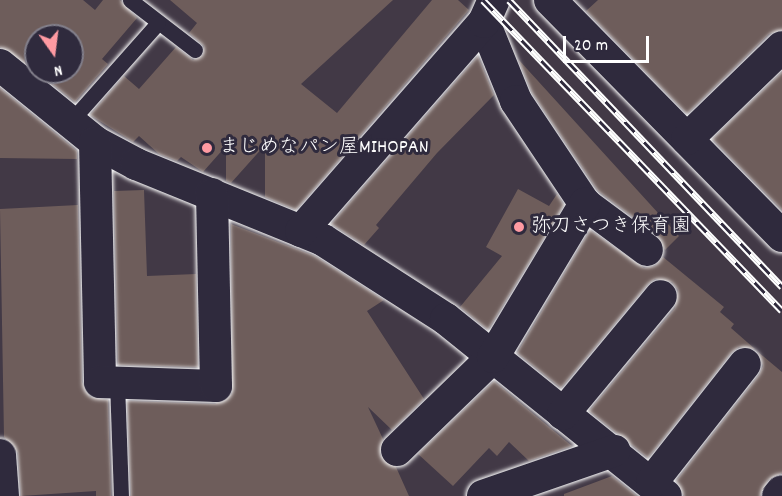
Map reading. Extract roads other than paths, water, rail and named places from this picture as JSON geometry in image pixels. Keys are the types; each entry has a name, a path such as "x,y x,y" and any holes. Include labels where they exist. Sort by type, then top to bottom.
{"street":[{"path":"550,0 782,236"},
{"path":"489,11 516,101 585,204 647,250"},
{"path":"301,231 489,11"},
{"path":"687,139 782,47"},
{"path":"0,65 95,142 301,231 447,319 659,489 745,364"},
{"path":"95,142 100,382 216,386 212,194"},
{"path":"397,450 493,357 585,204"},
{"path":"563,414 661,296"},
{"path":"483,496 614,452"},
{"path":"0,455 3,496"},
{"path":"778,496 782,491"}],"lane":[{"path":"130,0 195,50"},
{"path":"70,122 158,23"},
{"path":"117,382 121,496"}],"railway":[{"path":"483,0 782,311"},
{"path":"509,0 782,287"}],"place":[{"name":"まじめなパン屋MIHOPAN","path":"207,148"},
{"name":"弥刀さつき保育園","path":"519,227"}]}
